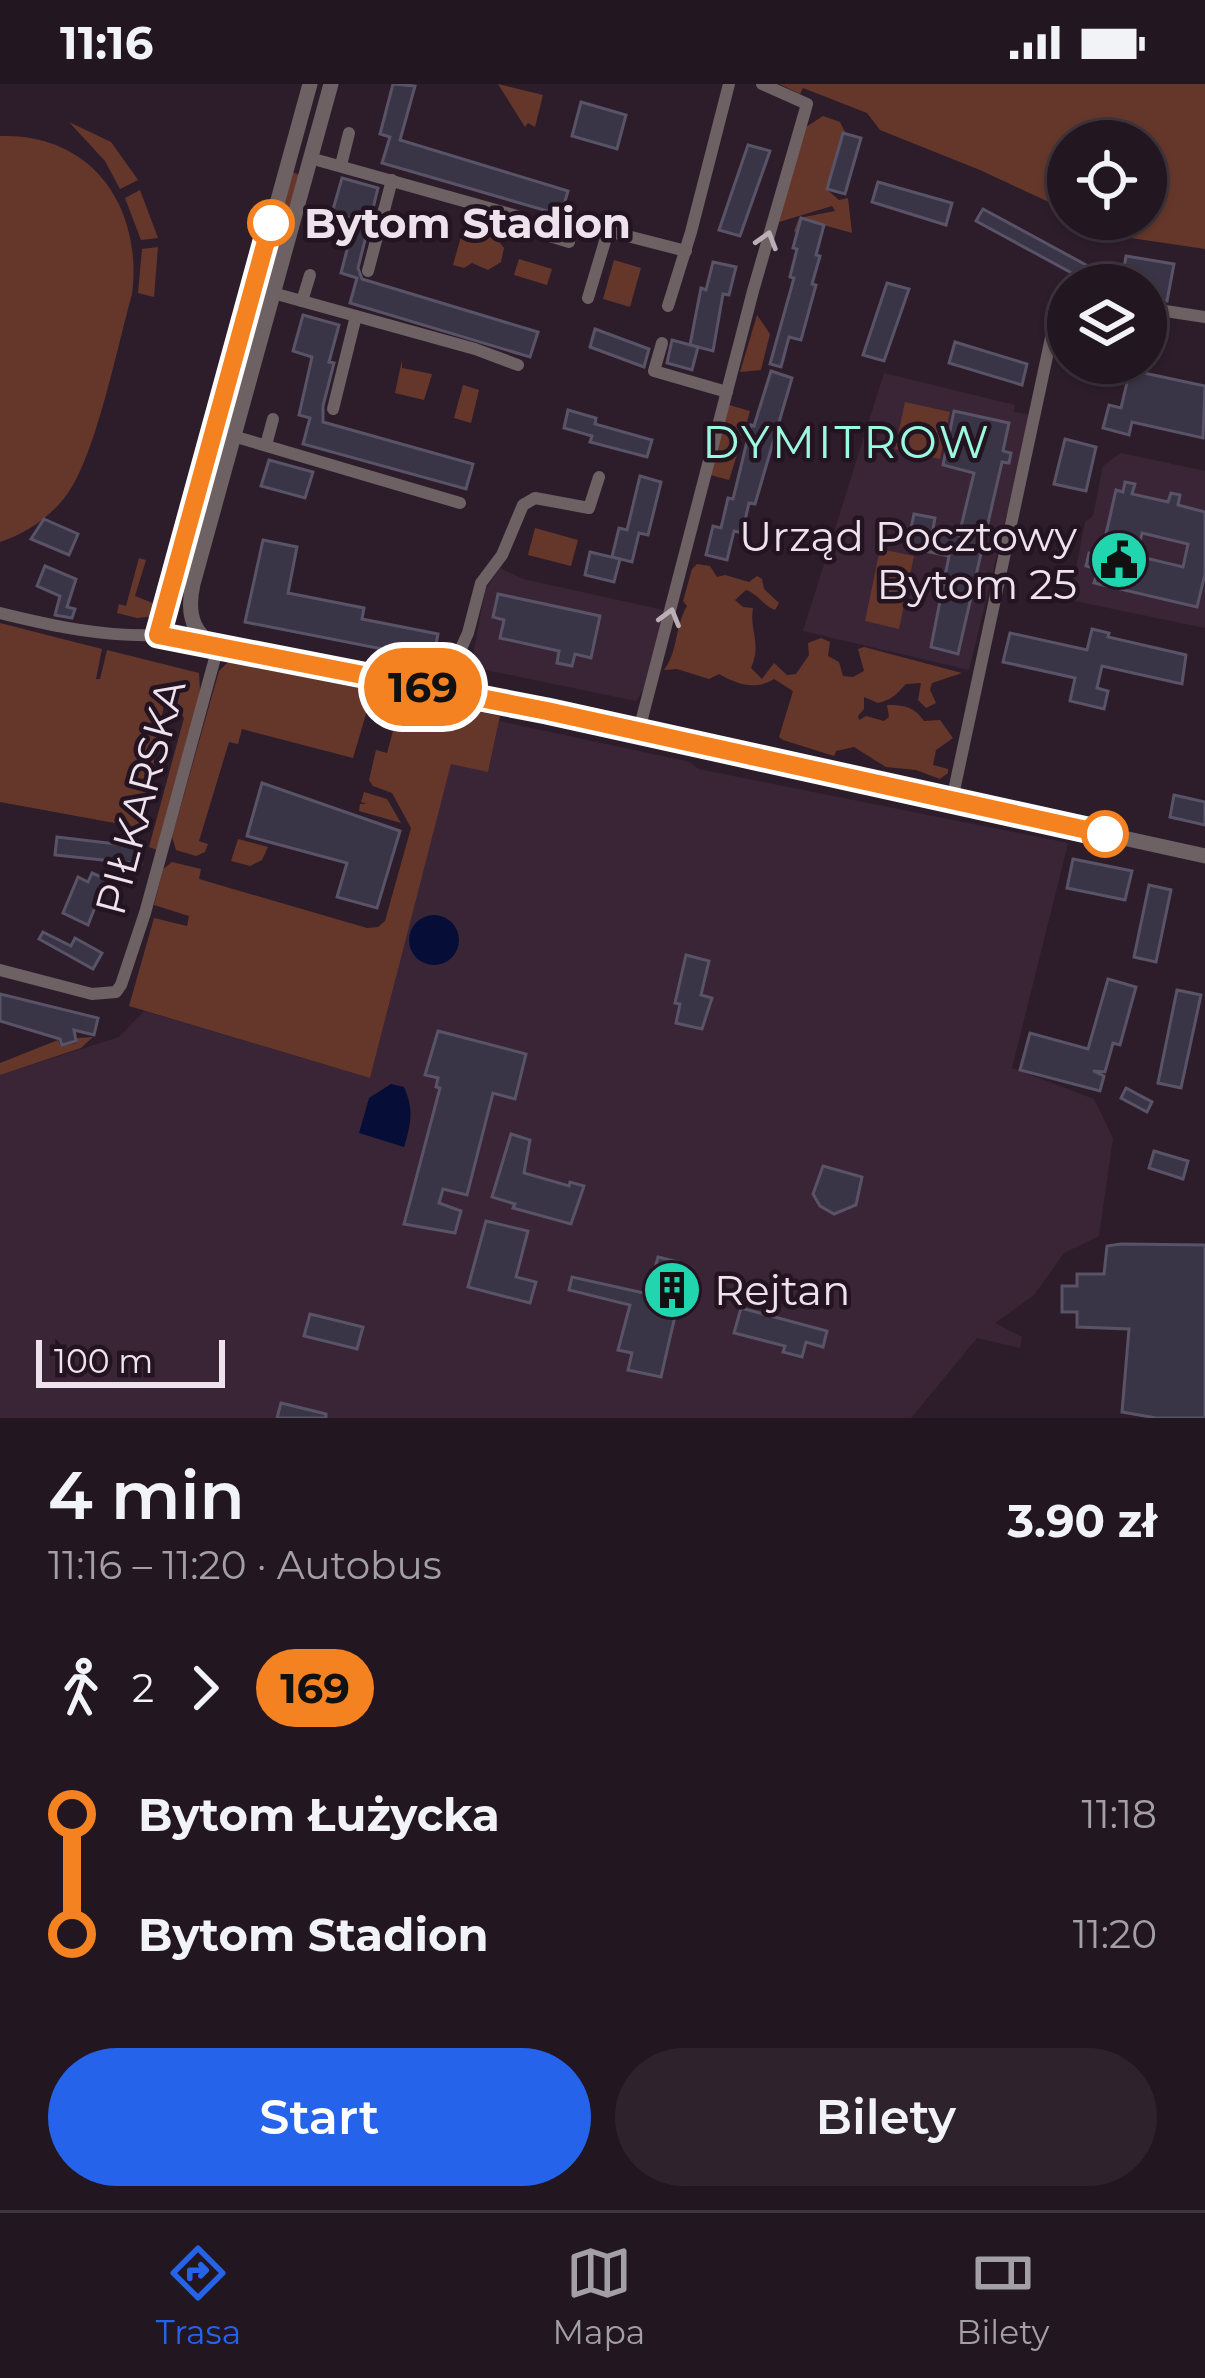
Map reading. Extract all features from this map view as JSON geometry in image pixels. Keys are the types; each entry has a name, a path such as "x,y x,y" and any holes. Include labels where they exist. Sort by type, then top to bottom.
{"street":[{"path":"158,635 310,84"},
{"path":"331,84 190,598 201,637 218,647 639,730 1205,856"},
{"path":"668,306 729,84"},
{"path":"639,730 807,104 762,84"},
{"path":"297,130 316,135"},
{"path":"341,165 349,133"},
{"path":"310,158 524,218 542,234 569,242"},
{"path":"368,271 392,180"},
{"path":"588,298 608,231 686,250"},
{"path":"302,301 310,275"},
{"path":"273,293 518,365"},
{"path":"1167,311 1205,317"},
{"path":"333,409 356,316"},
{"path":"662,343 655,371 728,392"},
{"path":"952,800 1047,356"},
{"path":"224,395 243,400"},
{"path":"266,446 273,419"},
{"path":"233,436 460,503"},
{"path":"442,691 468,633 481,583 502,555 524,505 536,498 589,508 599,477"},
{"name":"PIŁKARSKA","path":"0,613 67,629 158,635 218,647 121,985 116,992 92,994 0,970"}],"shaded area":[{"path":"498,84 543,95 535,127 528,123 525,127"},
{"path":"779,84 1205,84 1205,249 1144,240 1167,240 1167,120 1047,120 1047,201 880,130 867,113 803,88 800,94"},
{"path":"823,116 840,122 845,132 826,189 839,200 848,198 852,233 802,219 797,233 794,231 799,218 835,211 832,206 779,222 803,129"},
{"path":"69,122 111,142 138,180 120,189 105,161"},
{"path":"0,136 33,138 86,162 120,205 133,262 132,294 113,369 78,475 47,516 0,542"},
{"path":"292,172 300,175 244,375 237,379"},
{"path":"140,190 158,238 141,240 125,198"},
{"path":"462,233 495,237 504,248 501,262 488,270 472,263 464,268 453,265"},
{"path":"158,247 154,297 138,293 142,249"},
{"path":"519,259 552,269 547,285 514,275"},
{"path":"614,260 641,268 630,307 603,299"},
{"path":"757,315 770,334 761,370 740,372"},
{"path":"402,360 402,368 432,374 424,400 395,393"},
{"path":"884,373 1015,405 1014,412 1031,415 969,670 803,631"},
{"path":"463,385 479,390 471,423 454,418"},
{"path":"905,402 950,412 940,459 895,449"},
{"path":"729,405 750,411 743,436 722,431"},
{"path":"227,417 231,423 203,521 196,519"},
{"path":"721,433 742,439 729,480 710,475"},
{"path":"1121,453 1205,471 1205,628 1070,600 1085,522 1093,516 1103,466"},
{"path":"535,528 578,540 571,566 528,555"},
{"path":"880,549 914,556 899,629 865,621"},
{"path":"139,558 146,560 135,596 158,605 156,616 117,613 119,604 126,606"},
{"path":"697,564 710,566 717,577 749,582 757,576 779,603 775,610 746,590 735,600 753,608 751,668 762,679 774,663 787,675 796,674 809,655 808,643 821,638 830,642 828,656 839,662 843,676 864,671 858,649 864,647 962,673 932,683 936,703 926,708 918,700 921,683 906,684 878,703 864,697 864,709 858,716 859,720 866,716 884,721 889,717 887,705 893,705 913,710 924,721 940,720 953,738 936,750 933,765 948,773 940,779 886,767 854,747 836,751 834,756 783,740 779,737 793,691 774,679 753,685 719,674 709,679 664,670"},
{"path":"500,568 523,579 668,611 649,681 636,701 471,667 485,590"},
{"path":"0,623 102,649 96,679 100,679 107,650 199,673 200,692 157,850 149,847 184,718 166,693 142,828 0,802"},
{"path":"228,662 364,689 369,704 353,758 242,729 238,744 229,742 199,841 208,844 196,856 176,850 172,837 219,671"},
{"path":"404,694 481,706 695,755"},
{"path":"398,696 500,716 488,772 451,764 370,1078 129,1006 154,918 187,926 189,916 154,905 163,869 172,862 201,869 199,879 367,928 385,921 411,828 392,793 369,780 376,750 387,753 393,731 383,728 390,704"},
{"path":"499,721 690,762 698,769 1068,843 1012,1068 1094,1099 1113,1138 1099,1236 1064,1253 1034,1295 995,1323 1022,1337 1020,1348 977,1338 911,1418 0,1418 0,1075 119,1037 144,1011 370,1078 451,763 488,772"},
{"path":"364,792 387,799 401,823 359,811 360,804 367,804 361,802"},
{"path":"238,839 268,847 262,860 250,866 231,861"},
{"path":"434,915 452,922 459,940 452,958 434,965 416,958 409,940 416,922"},
{"path":"93,1037 81,1048 0,1075 0,1063 58,1040 61,1046"},
{"path":"391,1084 404,1087 409,1102 404,1147 359,1133 369,1098"}],"building":[{"path":"393,84 415,86 400,140 568,191 561,215 382,163 390,137 380,134"},
{"path":"581,102 626,115 617,149 572,136"},
{"path":"843,133 861,138 845,194 827,189"},
{"path":"748,145 770,151 740,236 719,230"},
{"path":"342,178 378,188 358,268 362,279 538,332 530,357 350,303 357,278 341,273 355,219 332,213"},
{"path":"878,182 952,203 946,225 872,202"},
{"path":"983,209 1084,264 1055,264 976,221"},
{"path":"801,218 824,225 816,255 820,256 801,340 789,337 781,367 770,364 794,278 790,277 797,249 793,248"},
{"path":"1126,256 1174,264 1167,301 1167,264 1125,264"},
{"path":"713,262 736,267 729,295 723,294 713,351 690,345 701,288 706,290"},
{"path":"887,283 909,289 884,361 863,355"},
{"path":"303,315 339,325 329,362 334,363 323,422 473,464 466,489 303,444 310,418 299,415 312,357 293,351"},
{"path":"595,329 649,349 644,367 590,347"},
{"path":"672,340 698,347 692,370 667,363"},
{"path":"955,342 1027,364 1022,385 949,363"},
{"path":"771,371 792,378 755,504 749,503 742,533 734,531 727,560 706,555 713,526 721,528 728,498 733,499 751,425"},
{"path":"1167,378 1205,386 1203,438 1132,422 1129,435 1103,428 1109,405 1121,408 1127,384 1167,384"},
{"path":"568,410 596,418 595,424 652,440 647,457 590,442 592,436 564,428"},
{"path":"954,411 1009,423 1003,451 1011,453 1009,463 1002,462 958,654 931,647 949,556 907,547 914,514 935,518 933,529 959,535 974,473 943,465"},
{"path":"1065,439 1096,447 1086,491 1054,484"},
{"path":"269,460 313,472 305,498 261,486"},
{"path":"640,476 661,482 648,535 639,533 632,562 612,557 619,528 627,530"},
{"path":"1125,482 1135,484 1132,494 1168,502 1171,493 1180,495 1178,505 1205,512 1205,574 1197,607 1094,583 1098,569 1086,566 1089,553 1101,556 1116,490 1123,492","holes":["1142,533 1188,544 1183,567 1137,556"]},
{"path":"44,519 78,534 69,555 31,539"},
{"path":"263,540 297,547 288,593 364,608 362,619 438,634 433,659 245,622"},
{"path":"590,552 620,559 614,582 585,575"},
{"path":"45,566 76,579 67,607 75,609 72,618 55,615 60,596 37,586"},
{"path":"498,594 600,616 591,658 575,654 572,666 557,663 559,651 500,638 504,620 493,617"},
{"path":"1092,629 1186,655 1182,684 1102,666 1097,688 1108,691 1104,709 1070,701 1075,678 1003,662 1010,633 1087,650"},
{"path":"262,783 400,831 377,908 337,897 347,863 247,836"},
{"path":"1174,795 1205,802 1205,825 1170,817"},
{"path":"57,837 142,847 141,864 55,855"},
{"path":"1073,859 1132,871 1125,900 1067,888"},
{"path":"92,873 106,879 88,925 63,913 78,877 88,882"},
{"path":"1149,885 1171,890 1156,962 1134,957"},
{"path":"43,932 71,946 75,938 102,953 93,969 39,939"},
{"path":"686,955 709,961 701,995 712,998 702,1029 676,1023 680,1004 675,1003"},
{"path":"1108,979 1136,987 1120,1045 1113,1043 1105,1072 1093,1071 1104,1076 1100,1091 1020,1070 1030,1033 1088,1049"},
{"path":"1177,990 1201,995 1181,1088 1158,1083"},
{"path":"0,994 98,1018 94,1035 74,1030 76,1041 62,1045 60,1039 0,1021"},
{"path":"438,1031 526,1054 515,1099 493,1093 467,1195 443,1189 439,1203 461,1211 455,1233 404,1224 440,1088 436,1087 438,1078 425,1075"},
{"path":"1126,1088 1152,1102 1147,1112 1121,1098"},
{"path":"511,1134 530,1140 524,1173 584,1186 571,1224 513,1208 515,1204 492,1197"},
{"path":"1154,1151 1188,1161 1183,1179 1149,1168"},
{"path":"823,1166 862,1177 856,1205 834,1214 820,1206 813,1194"},
{"path":"486,1221 528,1231 516,1277 536,1282 530,1303 468,1287"},
{"path":"1205,1245 1205,1418 1122,1412 1129,1329 1077,1327 1077,1312 1062,1312 1062,1286 1077,1286 1077,1274 1104,1274 1107,1246"},
{"path":"658,1257 678,1262 680,1272 696,1276 697,1286 692,1306 678,1303 661,1377 628,1370 632,1353 618,1350 630,1305 569,1290 572,1277 648,1294"},
{"path":"741,1308 827,1331 823,1347 806,1342 802,1357 783,1352 785,1346 734,1333"},
{"path":"310,1314 363,1327 357,1349 304,1336"},
{"path":"281,1403 326,1414 326,1418 277,1418"}],"bus line":[{"name":"169","path":"271,223 158,635 547,711 1105,834"}],"place":[{"name":"Bytom Stadion","path":"271,223"},
{"name":"Urząd Pocztowy Bytom 25","path":"1119,560"},
{"name":"Rejtan","path":"672,1290"}],"district":[{"name":"DYMITROW","path":"847,442"}]}
